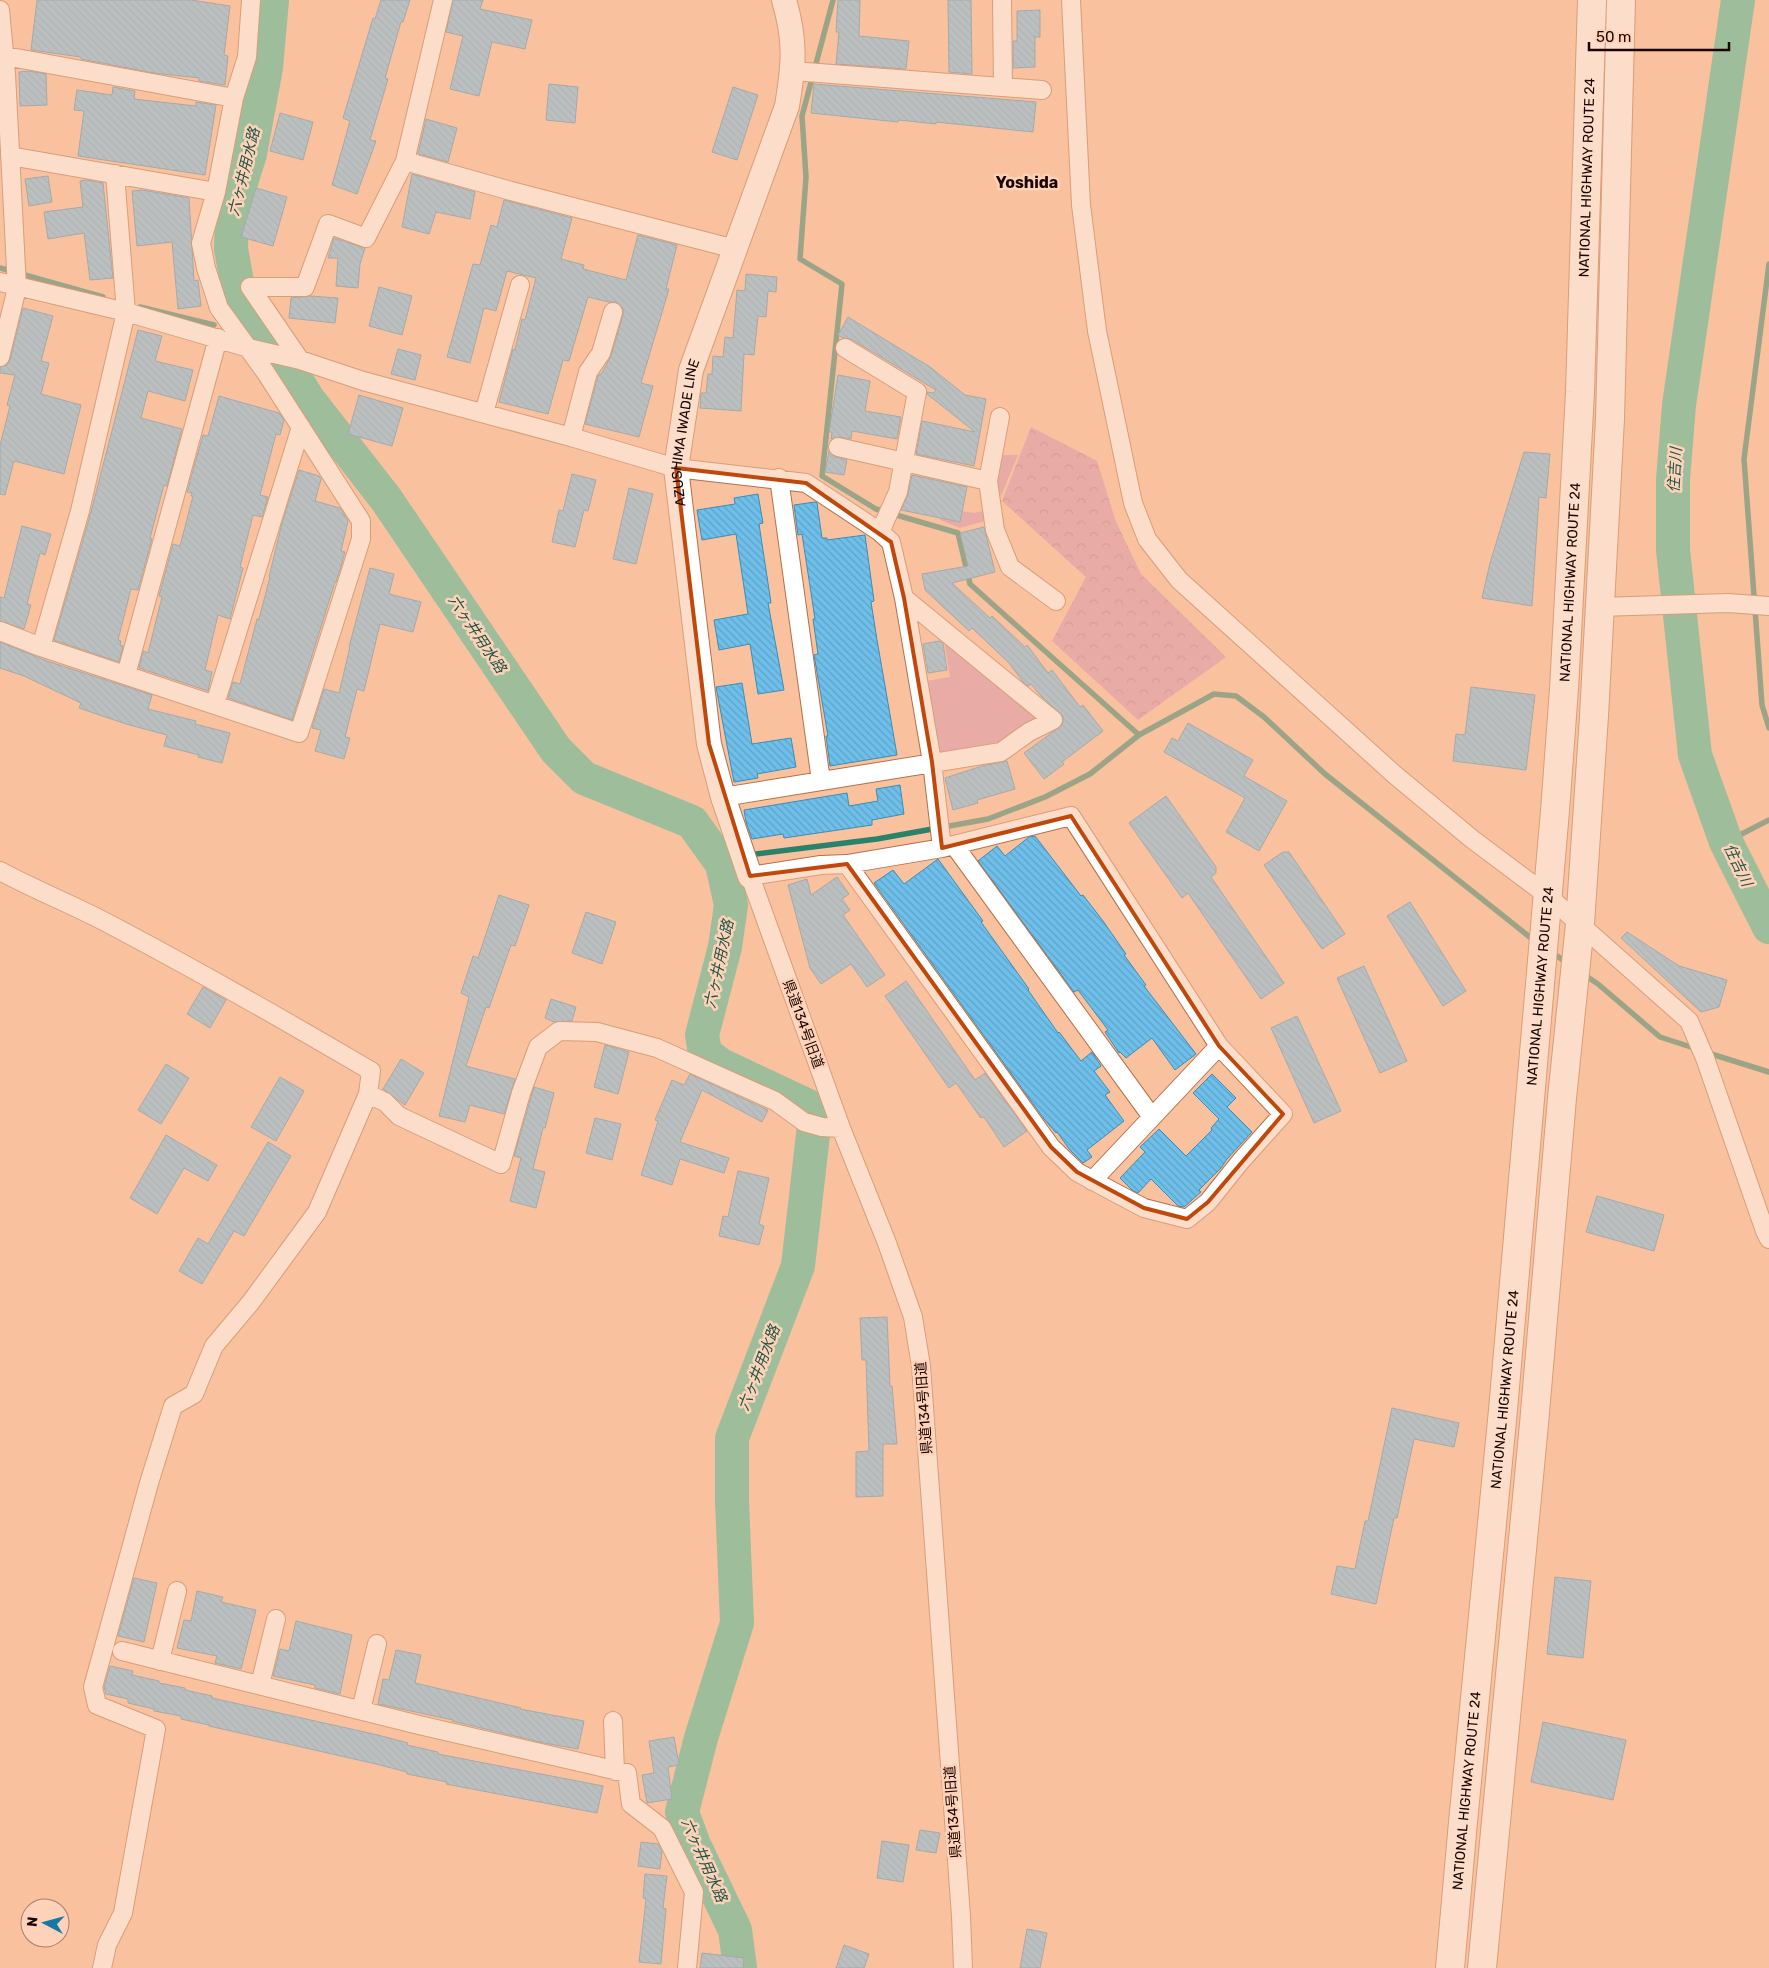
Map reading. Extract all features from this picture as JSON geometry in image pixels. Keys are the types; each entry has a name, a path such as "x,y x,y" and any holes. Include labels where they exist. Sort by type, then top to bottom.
{"highway":[{"name":"NATIONAL HIGHWAY ROUTE 24","path":"1450,1968 1502,1420 1548,896 1564,689 1580,392 1592,0"},
{"name":"NATIONAL HIGHWAY ROUTE 24","path":"1482,1968 1578,937 1610,419 1621,0"}],"main road":[{"name":"AZUSHIMA IWADE LINE","path":"750,876 723,797 709,744 676,468 691,370 799,71 792,29 784,0"}],"street":[{"path":"0,631 41,647 299,733 361,539 361,521 249,348 219,308 206,268 201,243 216,192 234,98 247,57 251,0"},
{"path":"300,360 250,287 305,287 328,224 366,238 405,162 443,0"},
{"path":"1002,0 1004,87"},
{"path":"1071,0 1081,205 1097,332 1133,503 1147,539 1179,580 1395,775 1472,840 1548,896 1578,937 1689,1021 1705,1058 1769,1239"},
{"path":"0,10 17,288 0,357"},
{"path":"2,55 234,98"},
{"path":"799,71 1042,90"},
{"path":"10,156 216,192"},
{"path":"405,162 735,249"},
{"path":"41,647 80,511 126,312 115,174"},
{"path":"0,282 17,288 126,312 249,348 300,360 363,381 571,437 676,468 779,478 806,483 886,519"},
{"path":"484,414 520,285"},
{"path":"571,437 588,372 601,353 613,312"},
{"path":"126,675 218,338"},
{"path":"844,348 917,392 898,492 886,519 904,598 932,762 938,817 945,843 1152,1117"},
{"path":"1000,417 988,481 995,530 1010,567 1056,601"},
{"path":"215,704 301,427"},
{"path":"838,447 988,481"},
{"path":"779,478 821,781"},
{"path":"723,797 1002,752 1029,732 1053,720 904,598"},
{"path":"1599,607 1728,602 1769,606"},
{"path":"750,876 821,865 847,864 1071,816 1219,1046 1283,1114 1240,1162 1208,1202 1187,1219 1144,1208 1092,1181 1077,1172 1051,1147 847,864"},
{"path":"0,870 30,887 88,913 222,985 372,1071 368,1094 317,1212 251,1302 214,1346 194,1394 173,1406 149,1483 93,1687 97,1705 156,1729 123,1913 107,1945 102,1968"},
{"name":"県道134号旧道","path":"750,876 841,1128 914,1317 921,1366 961,1916 962,1968"},
{"path":"368,1094 385,1102 399,1116 501,1164 538,1047 560,1031 597,1032 657,1048 775,1101 804,1122 822,1127 841,1128"},
{"path":"1092,1181 1219,1046"},
{"path":"160,1661 177,1591"},
{"path":"260,1685 276,1619"},
{"path":"361,1710 377,1644"},
{"path":"122,1651 627,1773 632,1804 662,1828 694,1892 687,1968"},
{"path":"612,1721 615,1771"}],"highlighted area":[{"path":"676,468 806,483 891,542 904,598 932,762 942,848 1071,816 1219,1046 1283,1114 1208,1202 1187,1219 1144,1208 1077,1172 1051,1147 847,864 750,876 709,744"}],"green space":[{"path":"1031,427 1097,461 1116,522 1141,574 1226,657 1138,720 1052,641 1086,577 1002,501"},
{"path":"998,455 1018,455 1001,496 995,478"},
{"path":"942,508 974,513 983,511 985,521 960,528 940,520"},
{"path":"943,634 1039,716 1037,724 998,746 944,755 936,750 926,681 950,677"}],"building":[{"path":"37,0 191,0 230,6 224,55 228,56 225,85 199,81 199,78 154,73 81,59 81,57 31,50"},
{"path":"381,0 410,0 403,22 401,22 385,78 388,79 370,140 376,141 357,194 332,185 350,121 343,118 373,18 375,19"},
{"path":"453,0 483,0 480,9 532,20 525,49 492,42 479,96 450,89 463,36 446,32"},
{"path":"838,0 860,0 859,36 909,41 906,69 836,64 839,32 836,32"},
{"path":"948,0 971,0 972,74 949,72"},
{"path":"1040,10 1040,37 1035,37 1035,67 1013,68 1013,41 1017,41 1017,11"},
{"path":"29,71 46,74 47,105 20,106 19,72"},
{"path":"549,84 578,87 575,123 546,120"},
{"path":"814,84 1036,102 1033,132 936,122 936,124 899,120 898,122 811,113"},
{"path":"113,87 135,91 134,99 196,106 196,102 216,105 205,175 78,156 84,111 74,110 77,90 112,95"},
{"path":"733,87 758,95 737,160 712,152"},
{"path":"280,113 313,122 303,160 270,151"},
{"path":"426,119 457,128 448,162 418,154"},
{"path":"412,174 475,192 470,219 436,212 429,234 402,227"},
{"path":"48,176 52,202 29,206 25,179"},
{"path":"86,180 103,183 113,278 90,280 84,233 48,239 44,212 83,207 80,181"},
{"path":"256,188 287,197 273,246 241,237"},
{"path":"142,190 189,198 194,281 198,280 201,306 178,309 172,242 137,246 132,191"},
{"path":"504,200 572,218 561,259 584,265 583,269 626,280 638,235 677,245 666,289 669,289 641,383 653,386 639,437 585,424 598,376 602,373 611,356 623,315 623,309 616,302 588,297 569,361 563,360 548,414 499,402 513,349 515,350 522,319 525,320 536,278 507,271 496,311 484,308 470,363 447,357 473,264 480,265 491,225 497,227"},
{"path":"334,238 365,248 360,264 358,288 336,286 338,258 328,258"},
{"path":"746,274 777,277 776,292 768,291 766,317 758,316 754,355 744,354 741,411 700,408 701,393 706,393 708,374 712,374 713,356 723,357 725,337 733,338 737,290 745,291"},
{"path":"379,287 412,296 402,335 369,326"},
{"path":"310,296 338,298 335,323 289,318 291,298"},
{"path":"23,308 53,316 41,361 49,363 41,394 81,405 64,474 14,461 5,495 0,494 0,445 10,406 7,405 15,375 0,373 0,367 7,365 10,360"},
{"path":"848,317 930,367 965,395 986,399 974,466 916,454 922,421 975,432 927,394 927,392 934,393 936,390 851,339 838,335"},
{"path":"138,330 162,336 155,361 193,370 185,401 148,391 141,418 182,429 167,486 164,485 138,590 131,589 118,640 121,641 120,645 123,646 119,662 54,640 91,512"},
{"path":"398,349 421,355 415,380 391,374"},
{"path":"838,375 870,381 865,411 901,417 897,439 852,431 851,439 840,437 831,439 832,432 829,432"},
{"path":"359,395 403,408 392,446 348,434"},
{"path":"219,396 279,413 284,420 280,435 276,434 260,495 268,497 262,517 253,515 240,567 243,568 230,619 218,615 205,670 212,672 208,691 139,668 143,651 148,653 162,597 159,596 173,544 180,546 193,496 191,496 192,493 187,492 203,435 208,436"},
{"path":"829,451 835,457 847,460 844,475 825,472"},
{"path":"1524,452 1550,454 1546,498 1539,497 1532,606 1482,598 1490,563"},
{"path":"299,470 319,476 321,479 315,501 340,508 348,521 341,551 345,552 292,720 228,698 233,682 240,684 270,577 282,523"},
{"path":"572,474 596,480 588,511 584,510 575,547 552,542 559,510 563,511"},
{"path":"912,475 967,487 960,522 901,510 908,494"},
{"path":"629,488 653,494 636,564 613,559"},
{"path":"758,494 763,523 759,524 771,603 768,603 784,690 758,694 750,644 719,650 714,620 748,614 736,534 702,540 697,510 735,504 734,498"},
{"path":"817,503 822,538 827,538 827,540 865,535 874,601 871,602 897,755 830,766 826,736 828,736 814,655 818,654 813,619 815,619 802,534 798,535 794,505"},
{"path":"22,526 51,534 45,555 40,553 27,604 31,605 24,629 0,621 0,597 4,598"},
{"path":"984,527 995,572 952,583 990,618 992,616 1025,647 1027,645 1048,673 1052,670 1080,707 1083,705 1103,731 1062,762 1064,764 1044,779 1024,753 1061,726 1063,716 1031,684 1028,686 1023,682 1009,663 972,628 969,631 925,590 922,574 968,566 960,533"},
{"path":"370,568 394,574 389,594 421,602 413,632 380,624 364,691 357,689 345,737 350,738 344,759 315,751 321,730 312,728 324,689 339,693"},
{"path":"939,641 943,643 947,670 928,673 923,644"},
{"path":"0,642 47,661 152,695 148,709 196,721 195,724 230,733 222,763 164,746 167,735 126,724 79,708 81,703 24,676 0,668"},
{"path":"742,683 752,744 791,738 796,767 757,774 758,778 734,782 716,687"},
{"path":"1471,687 1535,695 1526,770 1453,761 1456,734 1465,735"},
{"path":"1188,723 1253,760 1244,776 1287,801 1259,851 1226,832 1245,798 1164,752 1172,738 1178,741"},
{"path":"1007,761 1015,789 977,800 978,803 953,810 945,778 982,766"},
{"path":"900,785 904,814 872,820 872,825 784,838 783,834 752,839 746,822 744,810 847,793 849,806 878,801 876,789"},
{"path":"1166,796 1216,867 1216,873 1211,877 1284,983 1261,999 1188,893 1182,898 1129,823"},
{"path":"1035,836 1081,896 1083,895 1103,921 1126,954 1124,955 1146,985 1144,986 1196,1054 1175,1070 1152,1038 1126,1058 1119,1053 1105,1032 1108,1030 1078,990 1074,992 978,861 997,846 1005,856 1029,837"},
{"path":"1283,852 1289,852 1345,934 1322,949 1264,865"},
{"path":"938,859 983,921 981,922 1058,1033 1081,1061 1092,1052 1101,1066 1094,1071 1110,1092 1105,1095 1124,1121 1087,1150 1092,1157 1083,1163 1044,1119 874,883 893,870 904,884"},
{"path":"837,877 849,894 842,899 850,910 843,915 885,975 867,987 851,964 821,984 810,968 788,885 807,879 811,895"},
{"path":"499,895 529,905 515,946 511,945 489,1008 486,1007 466,1066 515,1079 504,1114 470,1105 465,1122 439,1116 469,997 461,993 473,956 478,958"},
{"path":"1410,902 1466,991 1443,1006 1387,916"},
{"path":"586,912 616,922 602,964 572,953"},
{"path":"1627,932 1679,966 1727,980 1719,1007 1701,1012 1621,938"},
{"path":"1364,966 1407,1061 1380,1073 1337,978"},
{"path":"906,981 975,1080 985,1073 1027,1131 1004,1147 984,1117 981,1118 956,1083 949,1088 885,996"},
{"path":"203,987 226,1000 210,1028 187,1014"},
{"path":"551,999 576,1007 572,1021 554,1022 545,1018"},
{"path":"1297,1016 1341,1111 1314,1123 1271,1028"},
{"path":"605,1045 629,1052 618,1094 594,1087"},
{"path":"401,1059 424,1073 405,1105 383,1089"},
{"path":"166,1064 189,1078 161,1124 138,1110"},
{"path":"690,1074 768,1110 762,1122 702,1090 680,1142 729,1158 724,1173 680,1159 672,1185 641,1175 658,1121 655,1120 672,1080 684,1085"},
{"path":"1212,1074 1236,1098 1227,1107 1252,1132 1199,1190 1201,1192 1184,1207 1178,1206 1151,1179 1138,1193 1132,1190 1120,1178 1145,1152 1140,1147 1159,1129 1186,1156 1212,1130 1211,1128 1219,1119 1193,1093"},
{"path":"280,1077 304,1091 276,1141 251,1127"},
{"path":"534,1087 554,1093 533,1169 545,1172 536,1208 510,1201 521,1158 514,1156"},
{"path":"595,1118 621,1124 612,1160 586,1153"},
{"path":"166,1135 217,1165 208,1181 184,1168 157,1214 130,1198"},
{"path":"268,1142 291,1156 244,1236 234,1231 202,1284 179,1271 198,1238 208,1244"},
{"path":"738,1171 769,1178 759,1224 764,1226 759,1245 719,1236 723,1216 728,1217"},
{"path":"1597,1196 1664,1215 1654,1251 1586,1232"},
{"path":"887,1317 890,1386 892,1386 897,1444 883,1444 883,1496 856,1497 856,1452 869,1451 866,1360 862,1360 860,1318"},
{"path":"1392,1408 1459,1423 1454,1447 1414,1439 1397,1518 1394,1518 1376,1604 1331,1594 1337,1566 1355,1569 1365,1521 1368,1521"},
{"path":"1555,1577 1591,1581 1583,1658 1547,1654"},
{"path":"134,1578 157,1583 144,1642 118,1636"},
{"path":"197,1591 223,1597 221,1602 256,1610 241,1669 215,1663 217,1656 177,1648 184,1620 191,1621"},
{"path":"296,1621 352,1635 340,1694 315,1688 315,1685 273,1676 280,1649 289,1651"},
{"path":"396,1650 421,1655 415,1683 520,1709 584,1721 578,1749 544,1743 453,1720 378,1704 383,1679 389,1680"},
{"path":"110,1666 133,1671 132,1675 185,1688 185,1690 212,1696 212,1698 378,1735 408,1743 407,1745 438,1752 438,1754 603,1786 597,1813 446,1784 447,1782 407,1774 407,1772 376,1764 209,1726 181,1719 181,1716 154,1711 154,1709 128,1703 128,1699 106,1694 104,1687"},
{"path":"1543,1722 1626,1740 1613,1800 1531,1782"},
{"path":"674,1737 679,1765 668,1767 672,1799 647,1803 642,1775 654,1773 649,1741"},
{"path":"920,1830 940,1833 936,1853 916,1850"},
{"path":"882,1841 909,1845 903,1882 877,1878"},
{"path":"641,1842 658,1844 662,1851 660,1869 638,1866"},
{"path":"645,1874 667,1876 663,1908 666,1909 661,1964 639,1962 646,1899 643,1898"},
{"path":"1027,1929 1047,1933 1040,1968 1020,1968"},
{"path":"844,1945 869,1954 864,1968 836,1968"},
{"path":"702,1953 744,1958 743,1968 700,1968"}],"waterway":[{"name":"六ヶ井用水路","path":"272,0 266,68 250,154 232,211 231,249 239,293 268,334 308,399 386,499 556,750 584,778 692,822 722,864 731,905 725,947 702,1035 705,1053 721,1065 808,1106 815,1117 798,1266 732,1438 732,1501 737,1623 701,1738 682,1812 694,1845 735,1930 740,1968"},
{"path":"833,0 802,116 806,177 800,259 842,284 822,476 876,509 958,533 970,584 1139,735"},
{"name":"住吉川","path":"1738,0 1679,405 1673,479 1673,550 1695,755 1726,842 1769,927"},
{"path":"1769,264 1744,459 1762,705 1769,728"},
{"path":"0,268 103,297"},
{"path":"140,307 214,325"},
{"path":"748,855 877,839 988,819 1045,797 1090,774 1139,735 1214,694 1236,696 1264,717 1325,774 1536,942"},
{"path":"1726,842 1769,820"},
{"path":"718,860 738,856"},
{"path":"1550,951 1567,963"},
{"path":"1583,974 1598,984 1660,1037 1697,1049"},
{"path":"1708,1053 1769,1072"}],"district":[{"name":"Yoshida","path":"1027,182"}]}
